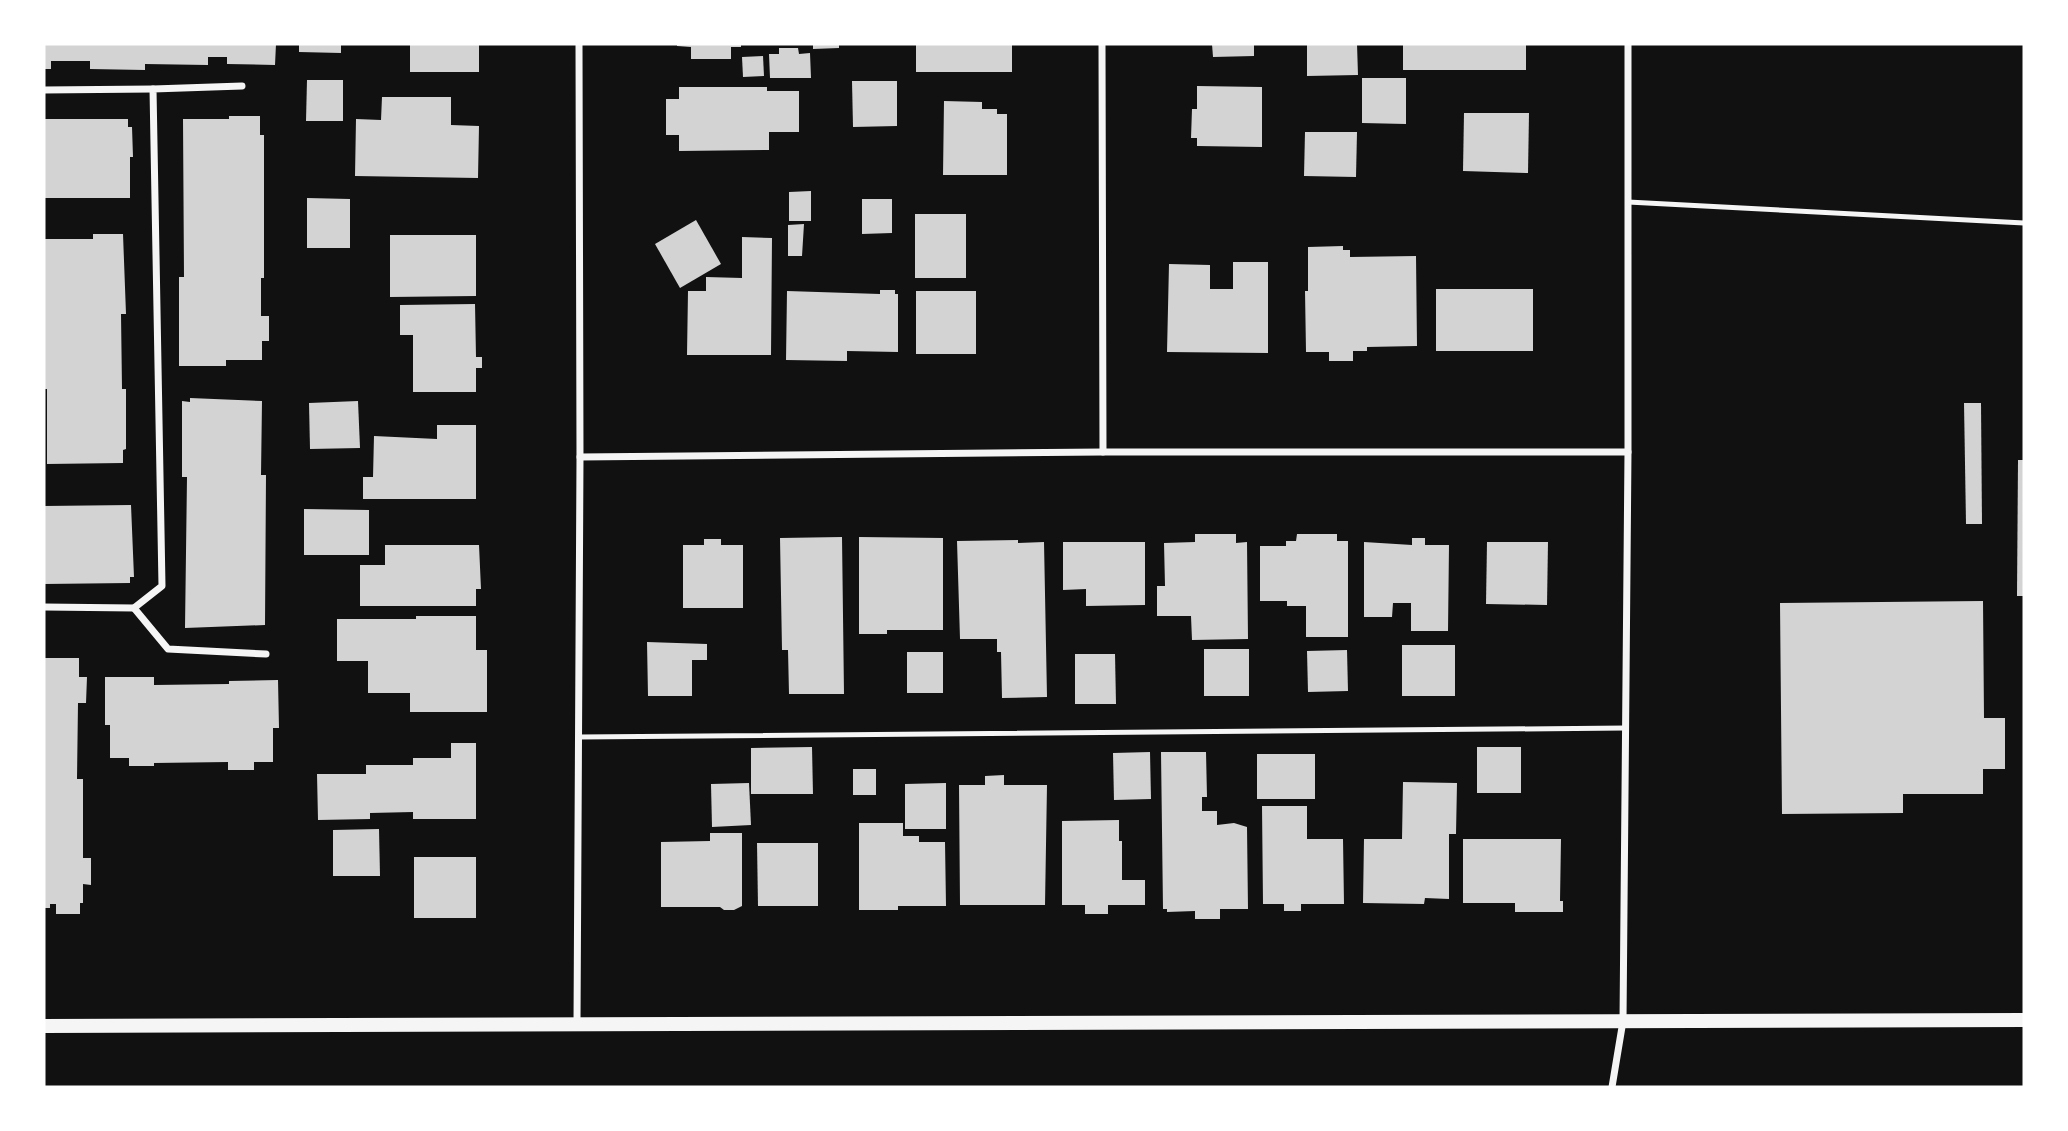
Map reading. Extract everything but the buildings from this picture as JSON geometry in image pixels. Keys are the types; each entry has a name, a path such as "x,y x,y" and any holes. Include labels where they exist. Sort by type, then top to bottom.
{"main road":[{"path":"44,1026 2024,1020"}],"street":[{"path":"577,1024 579,44"},
{"path":"1102,44 1103,452"},
{"path":"1612,1087 1623,1021 1628,44"},
{"path":"44,90 242,86"},
{"path":"44,607 134,608 162,586 153,89"},
{"path":"580,457 1103,452 1628,452"},
{"path":"134,608 168,649 266,654"}],"lane":[{"path":"1628,202 2024,223"},
{"path":"579,737 1626,728"}]}
